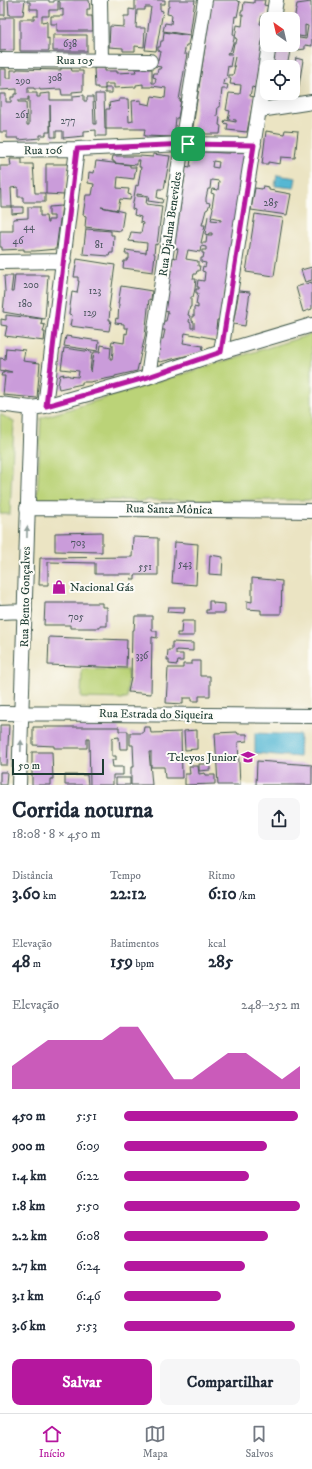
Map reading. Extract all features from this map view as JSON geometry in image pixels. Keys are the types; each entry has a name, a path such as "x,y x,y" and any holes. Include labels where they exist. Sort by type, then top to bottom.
{"street":[{"path":"100,0 101,60"},
{"name":"Rua Djalma Benevides","path":"148,377 182,144 205,0"},
{"path":"274,12 276,0"},
{"path":"221,352 268,52"},
{"name":"Rua 105","path":"0,60 150,61"},
{"path":"260,110 312,102"},
{"name":"Rua 106","path":"0,150 77,149 182,144 254,145"},
{"path":"46,406 77,149"},
{"path":"0,262 64,261"},
{"path":"0,404 31,408 46,406 148,377 221,352 312,325"},
{"name":"Rua Bento Gonçalves","path":"19,785 31,408"},
{"name":"Rua Santa Mônica","path":"27,508 312,511"},
{"path":"0,612 25,611"},
{"name":"Rua Estrada do Siqueira","path":"0,713 22,712 312,716"}],"green space":[{"path":"312,334 312,500 148,500 135,502 135,500 37,500 41,418"},
{"path":"0,414 14,422 10,514 0,514"},
{"path":"82,669 128,670 127,699 81,698"}],"water":[{"path":"277,175 296,178 294,188 275,186"},
{"path":"255,733 300,735 299,757 255,753"}],"building":[{"path":"0,0 5,0 5,15 0,15"},
{"path":"8,0 25,0 23,15 9,15"},
{"path":"27,0 49,0 49,2 54,2 54,0 89,0 90,9 87,9 87,16 92,16 93,31 57,31 57,24 51,24 51,16 63,16 63,9 60,10 60,2 58,1 58,10 49,10 49,16 42,16 42,22 47,21 49,51 20,51 20,19 34,19 34,16 38,16 38,9 30,9 30,2 27,2"},
{"path":"135,0 165,0 165,4 160,4 160,10 163,11 156,51 145,50 151,7 145,7 145,10 137,10 136,28 145,28 144,47 135,46 135,51 123,51 123,48 109,47 110,26 124,27 124,16 129,16 129,9 135,10"},
{"path":"169,0 195,0 190,35 163,31 165,23 171,24 172,15 167,14"},
{"path":"212,0 237,0 240,2 237,17 235,16 234,39 230,53 228,52 227,54 232,54 234,43 236,43 237,39 235,38 237,25 242,26 243,15 241,15 241,11 243,11 244,2 254,3 254,0 265,0 264,5 268,6 267,12 260,12 261,52 255,88 252,87 250,96 254,97 247,132 227,130 228,124 224,123 225,120 236,122 236,120 228,119 230,111 226,110 229,93 240,94 241,85 230,84 231,79 229,78 229,75 233,75 235,66 233,66 235,57 232,56 230,67 228,66 226,80 224,79 223,84 228,85 227,89 222,89 220,107 218,107 217,116 220,117 220,134 205,134 205,132 197,131 196,134 192,134"},
{"path":"311,2 312,46 305,45 305,49 300,50 300,38 306,39 308,26 305,25 305,37 300,36 300,12 295,12 297,4"},
{"path":"5,17 14,17 14,50 0,51 0,19 5,19"},
{"path":"164,32 190,36 184,54 187,54 174,137 144,136 145,129 106,129 106,109 110,109 109,103 119,101 119,99 128,99 129,122 133,121 132,101 141,100 141,103 150,105 152,96 165,98 166,88 152,86 143,87 143,84 136,85 136,87 114,88 114,84 105,84 105,89 98,89 98,87 95,87 94,68 105,68 105,71 117,71 117,73 136,72 135,69 152,69 152,83 155,83 156,78 153,77 154,73 157,73 158,69 161,67 155,66 160,51 158,50 158,47 160,47 161,41 163,41"},
{"path":"53,35 87,35 87,51 53,51"},
{"path":"272,52 290,52 288,60 271,60"},
{"path":"296,58 303,60 300,79 300,60 296,60"},
{"path":"61,68 71,68 72,71 83,71 83,91 72,92 72,95 62,95 61,89 40,90 28,88 28,93 37,93 37,97 40,97 40,94 50,93 50,100 73,100 73,96 84,95 84,101 87,101 87,97 93,97 94,124 96,124 95,94 104,94 106,136 96,136 96,130 84,131 84,136 63,138 63,131 56,131 56,137 51,137 50,105 50,132 46,132 46,135 40,135 40,138 19,140 18,138 7,138 7,132 0,132 0,94 6,94 6,102 11,102 11,97 14,97 14,94 17,94 17,89 0,90 0,69 6,69 6,78 11,78 11,70 17,69 61,70","holes":["29,97 29,125 27,125 26,102 18,102 18,100 28,100"]},
{"path":"105,88 112,88 112,93 105,93"},
{"path":"285,130 298,131 295,158 281,157 280,164 268,162 268,164 262,164 266,131 284,134"},
{"path":"189,151 225,153 246,152 220,320 217,320 216,329 219,330 217,339 185,333 183,343 203,346 202,352 160,362 156,360 158,339 163,339 165,330 161,330 162,321 166,321 168,312 164,311 173,257 176,258 178,249 174,248 181,194 185,176 183,176 185,166 190,167 191,158 188,158","holes":["213,161 219,162 218,168 212,167","211,180 219,181 218,190 212,189 211,193 214,194 213,208 211,217 208,216 205,234 207,235 206,243 201,243 205,225 202,225 206,210 208,209 210,203 206,202 208,189 210,189","212,217 221,219 221,221 211,220","201,246 206,247 206,250 202,250 202,253 204,253 203,258 201,258 201,262 206,263 205,267 203,266 202,271 205,272 204,281 198,280 197,287 199,287 199,289 196,289 196,293 198,293 196,304 198,305 198,308 194,307 194,316 192,316 194,328 191,328 191,323 189,322 190,316 188,315 191,307 191,297 193,297 195,289 196,279 193,279 194,274 199,271 200,266 198,266 198,261 186,259 188,250 200,252"]},
{"path":"153,154 170,156 164,189 158,189 157,198 163,199 162,203 148,201 149,196 137,194 137,196 147,197 146,204 162,206 157,245 155,244 153,272 123,268 124,261 129,259 129,254 125,254 126,250 146,253 147,243 129,241 131,232 141,233 143,223 140,222 141,217 134,215 135,210 132,209 141,167 139,167 140,160 137,160 137,165 114,163 114,161 112,161 113,156 153,157"},
{"path":"10,159 22,159 22,164 33,164 35,193 45,193 45,202 23,202 23,197 18,197 18,187 11,188 12,207 1,207 0,166 11,166"},
{"path":"96,161 136,167 134,179 118,177 117,188 129,189 128,194 131,195 130,200 120,199 118,210 101,207 124,212 121,231 85,227 86,216 83,215 86,195 92,195 94,184 88,183 89,172 94,173"},
{"path":"46,164 68,164 64,195 46,194"},
{"path":"263,186 269,187 269,190 291,194 287,215 251,210 255,188 262,189"},
{"path":"62,206 56,249 35,251 24,251 24,249 2,250 2,247 0,247 0,231 13,231 13,219 28,218 28,207 40,207 40,216 46,216 48,223 48,220 54,220 54,216 49,216 49,207"},
{"path":"12,207 23,207 23,213 12,214"},
{"path":"255,214 283,218 274,276 246,272"},
{"path":"86,229 111,231 111,235 114,235 113,253 110,253 109,256 83,254"},
{"path":"77,259 115,265 109,308 109,320 111,320 109,331 70,326 72,315 69,314 72,292 77,293 79,281 78,277 74,277"},
{"path":"312,267 312,280 305,282 301,270"},
{"path":"15,275 48,275 45,319 3,312 5,291 4,276 13,276 11,292 13,292"},
{"path":"312,282 312,309 303,312 296,287"},
{"path":"121,286 152,291 151,300 149,299 145,336 137,371 90,382 82,382 82,384 59,389 58,385 60,375 64,374 63,376 69,375 78,377 79,371 61,369 64,348 92,352 91,372 94,352 100,352 101,345 111,347 110,359 112,359 112,341 124,343 125,333 127,334 128,328 124,328 124,324 115,323 116,318 118,319 118,304"},
{"path":"239,291 250,292 245,326 233,324"},
{"path":"6,315 42,319 41,324 45,325 43,332 45,332 44,341 5,336 7,326 1,325 1,319 6,320"},
{"path":"66,336 99,341 98,351 64,346"},
{"path":"6,348 25,350 23,361 40,363 37,398 3,395 5,376 1,376 4,372 0,371 0,358 5,359"},
{"path":"102,532 102,552 55,551 55,533"},
{"path":"133,537 158,538 158,575 135,575 135,579 131,579 132,574 95,574 95,563 48,562 48,585 39,585 40,558 132,557"},
{"path":"175,542 198,544 196,585 172,583"},
{"path":"210,555 223,557 222,575 209,574"},
{"path":"252,578 282,581 281,614 261,614 261,610 247,609 247,601 252,602"},
{"path":"209,601 213,601 213,603 225,604 225,613 206,613 206,610 209,610"},
{"path":"45,603 102,603 102,607 107,607 107,626 100,626 100,628 70,628 70,625 44,625"},
{"path":"168,607 185,607 184,613 167,612"},
{"path":"135,616 152,616 152,631 157,631 157,638 152,637 151,694 128,692 131,678 132,630 134,630"},
{"path":"182,621 194,621 194,636 177,636 177,633 181,633"},
{"path":"49,637 127,640 126,668 48,665"},
{"path":"172,642 193,643 193,651 176,650 176,654 183,654 183,661 178,661 177,665 169,664 169,660 167,660 168,650 172,650"},
{"path":"192,661 200,661 200,676 210,676 210,696 199,696 199,701 192,701 192,698 183,698 183,704 166,703 168,668 183,668 183,664 192,664"},
{"path":"0,725 9,725 7,765 0,765"},
{"path":"33,727 119,727 119,731 128,731 128,749 120,749 119,737 112,738 112,756 116,756 116,760 112,760 113,767 123,767 123,775 113,775 113,785 90,785 89,738 87,738 87,748 54,748 54,746 33,745"},
{"path":"144,727 150,727 151,733 181,732 182,778 165,778 164,767 151,767 151,752 149,752 152,785 131,785 131,767 134,767 133,745 130,745 130,733 143,733"},
{"path":"197,730 197,749 185,750 184,731"},
{"path":"237,732 238,734 247,734 247,741 238,742 240,785 218,785 215,733"},
{"path":"32,752 52,752 53,779 51,779 51,785 32,785"},
{"path":"257,761 312,765 312,785 256,785"},
{"path":"199,764 210,764 210,770 199,771"},
{"path":"189,766 198,766 199,774 205,773 206,775 215,775 215,784 185,785 185,774 190,774"},
{"path":"0,772 7,772 6,785 0,785"},
{"path":"65,775 87,775 88,785 65,785"},
{"path":"116,778 130,778 130,785 116,785"}],"place":[{"name":"Nacional Gás","path":"59,587"},
{"name":"Teleyos Junior","path":"248,757"}],"route":[{"path":"188,144 254,145 221,352 148,377 46,406 77,149 188,144"}]}
